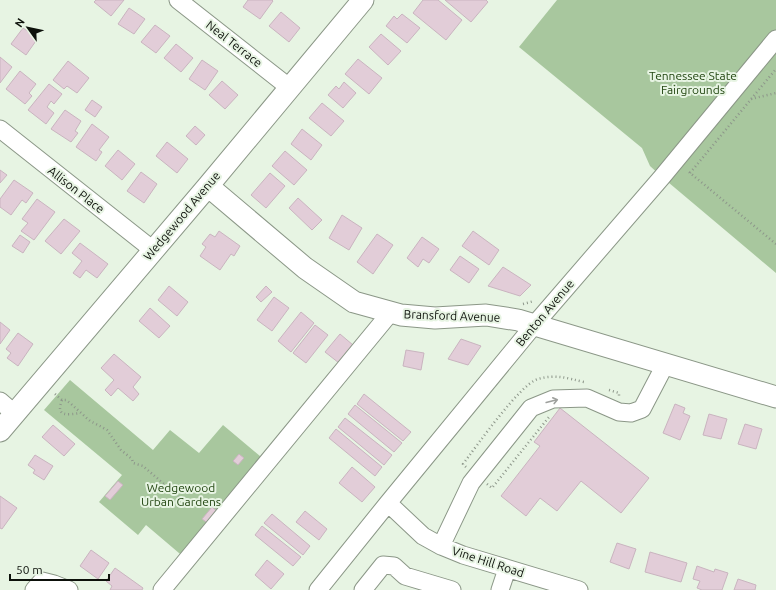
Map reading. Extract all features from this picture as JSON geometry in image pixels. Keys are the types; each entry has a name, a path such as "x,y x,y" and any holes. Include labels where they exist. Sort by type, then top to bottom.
{"main road":[{"name":"Wedgewood Avenue","path":"0,431 8,408 153,250 363,0"},
{"name":"Bransford Avenue","path":"208,186 305,268 354,302 401,315 435,318 486,316 518,320 776,397"}],"street":[{"name":"Neal Terrace","path":"178,0 290,88"},
{"name":"Benton Avenue","path":"318,590 535,324 675,161 776,39"},
{"name":"Allison Place","path":"0,129 153,250"},
{"path":"162,590 391,312"},
{"path":"441,546 471,483 531,408 553,399 587,398 619,412 631,413 642,409 666,363"},
{"name":"Vine Hill Road","path":"388,503 423,536 441,546 463,555 579,590"},
{"path":"363,590 383,565 394,566 406,576 452,590"},
{"path":"500,590 507,568"},
{"path":"34,590 42,581 69,590"}],"path":[{"path":"690,173 776,69"},
{"path":"751,99 776,93"},
{"path":"675,161 776,244"},
{"path":"55,394 62,400 66,400 70,403 90,422 107,430 121,450 132,459 133,463 143,466 193,509"},
{"path":"62,400 60,410 63,413 67,415 80,413"},
{"path":"482,480 492,488 549,417 545,414"}],"green space":[{"name":"Tennessee State Fairgrounds","path":"557,0 776,0 776,273 650,166 642,148 519,47"},
{"name":"Wedgewood Urban Gardens","path":"70,380 153,450 170,430 199,453 223,425 267,462 186,559 146,525 138,535 99,502 122,475 44,410"}],"building":[{"path":"96,0 124,0 111,16 94,2"},
{"path":"248,0 273,1 260,19 243,7"},
{"path":"423,0 438,0 462,20 446,40 413,13"},
{"path":"445,0 486,0 488,2 471,22"},
{"path":"129,8 145,19 134,34 118,24"},
{"path":"281,12 300,28 289,42 269,26"},
{"path":"402,14 420,28 407,43 386,26 394,16 397,19"},
{"path":"155,25 170,36 156,53 141,42"},
{"path":"23,28 38,38 26,55 11,44"},
{"path":"381,34 401,51 388,65 369,47"},
{"path":"176,44 193,58 181,72 164,58"},
{"path":"0,57 12,67 0,83"},
{"path":"358,59 382,78 369,94 345,74"},
{"path":"202,60 218,71 205,90 189,79"},
{"path":"68,61 89,78 77,93 67,86 64,89 53,80"},
{"path":"20,71 36,84 29,93 32,96 25,104 6,89"},
{"path":"222,81 238,95 225,109 209,95"},
{"path":"344,82 356,93 343,108 328,95 336,86 339,89"},
{"path":"49,84 62,94 54,104 51,101 47,107 54,113 46,124 28,110"},
{"path":"92,100 102,107 95,117 85,110"},
{"path":"322,103 344,121 331,136 309,118"},
{"path":"65,110 81,121 75,131 78,133 71,142 51,129"},
{"path":"92,124 109,137 99,150 102,152 96,161 76,147"},
{"path":"195,126 205,135 196,145 186,136"},
{"path":"302,129 322,145 311,160 291,144"},
{"path":"167,142 188,159 177,173 156,156"},
{"path":"118,150 135,164 122,180 105,166"},
{"path":"285,151 307,170 294,185 272,166"},
{"path":"0,170 7,175 0,183"},
{"path":"141,172 157,184 144,203 127,191"},
{"path":"270,173 285,186 266,208 251,195"},
{"path":"14,180 33,193 26,203 22,200 11,215 0,207 0,199"},
{"path":"298,198 322,220 312,230 289,208"},
{"path":"37,199 55,212 34,240 21,231 28,223 22,219"},
{"path":"342,215 362,228 349,250 329,238"},
{"path":"64,219 80,231 61,254 45,241"},
{"path":"219,231 240,246 234,256 231,254 220,270 200,256 206,247 202,244 210,234 215,237"},
{"path":"473,231 499,250 489,265 462,246"},
{"path":"377,234 393,245 373,274 357,262"},
{"path":"20,235 30,242 23,253 12,246"},
{"path":"422,237 439,249 429,263 423,259 418,267 407,258"},
{"path":"80,243 108,264 97,278 86,270 80,278 73,273 82,261 72,253"},
{"path":"460,256 479,269 469,283 450,270"},
{"path":"503,267 531,285 520,296 488,286"},
{"path":"169,286 188,302 177,316 158,300"},
{"path":"266,286 272,292 261,302 256,297"},
{"path":"274,297 289,308 272,331 257,320"},
{"path":"150,308 170,326 159,338 139,321"},
{"path":"301,312 314,323 291,352 278,341"},
{"path":"0,322 10,330 0,344"},
{"path":"315,325 328,335 306,363 293,353"},
{"path":"18,333 33,344 18,366 7,358 11,353 6,349"},
{"path":"340,334 353,345 339,363 325,352"},
{"path":"461,339 481,346 468,365 448,359"},
{"path":"406,350 424,353 421,370 403,366"},
{"path":"114,354 141,377 133,387 139,394 133,401 118,388 111,396 105,390 114,380 101,368"},
{"path":"364,394 411,432 403,441 357,404"},
{"path":"675,404 685,408 683,413 690,416 680,440 663,433"},
{"path":"355,405 402,443 394,452 348,414"},
{"path":"560,408 649,478 621,513 581,481 557,511 540,498 526,516 501,496 540,446 534,442"},
{"path":"709,414 727,419 721,439 703,435"},
{"path":"345,418 392,455 384,465 338,427"},
{"path":"745,424 762,429 756,449 738,444"},
{"path":"53,425 75,444 64,456 42,437"},
{"path":"336,429 382,467 375,476 329,438"},
{"path":"239,454 244,458 238,465 233,461"},
{"path":"35,455 53,466 44,480 33,473 35,470 28,465"},
{"path":"352,467 375,487 362,502 339,483"},
{"path":"118,481 123,485 110,500 105,496"},
{"path":"0,496 17,508 2,529 0,528"},
{"path":"212,507 218,512 209,524 202,519"},
{"path":"305,511 327,529 319,540 296,522"},
{"path":"272,514 310,546 303,555 264,523"},
{"path":"262,526 301,557 293,566 255,535"},
{"path":"617,543 636,549 629,569 610,562"},
{"path":"91,550 109,563 98,579 80,566"},
{"path":"650,552 687,563 681,582 645,572"},
{"path":"267,560 284,574 271,589 255,575"},
{"path":"697,566 714,572 715,569 728,573 722,590 702,590 697,588 700,581 693,579"},
{"path":"115,568 143,588 142,590 110,590 112,586 106,581"},
{"path":"738,579 756,585 755,590 734,590"}]}
